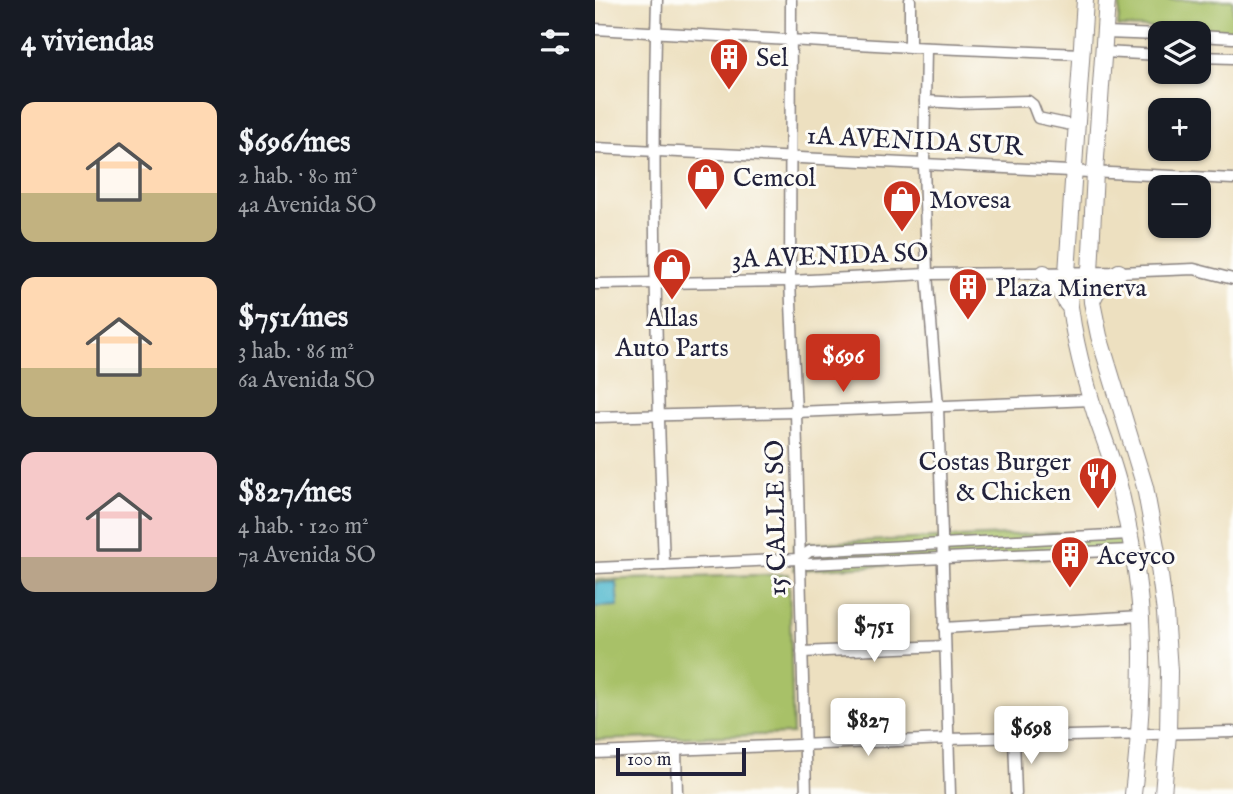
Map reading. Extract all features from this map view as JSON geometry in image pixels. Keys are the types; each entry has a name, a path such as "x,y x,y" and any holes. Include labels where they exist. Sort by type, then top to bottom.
{"highway":[{"path":"1085,0 1067,272 1076,346 1120,491 1141,616 1143,676 1133,794"},
{"path":"1107,0 1090,272 1092,302 1099,336 1145,487 1157,552 1169,671 1163,794"},
{"path":"1092,302 1101,283 1119,272"},
{"path":"1044,273 1059,289 1070,311"}],"street":[{"path":"657,0 656,283 664,565"},
{"name":"15 CALLE SO","path":"792,0 790,281 806,794"},
{"path":"910,0 910,47"},
{"path":"595,29 1081,54"},
{"path":"1105,33 1148,35"},
{"path":"1219,58 1227,38"},
{"path":"926,48 924,163 927,274 937,406 950,794"},
{"path":"1104,52 1148,54"},
{"path":"1211,58 1233,58"},
{"path":"925,101 1028,101 1033,105 1038,118 1076,126"},
{"name":"1A AVENIDA SUR","path":"595,148 1233,178"},
{"name":"3A AVENIDA SO","path":"595,284 1194,269 1233,279"},
{"path":"595,417 1091,401"},
{"path":"595,568 799,559 810,551 942,544 1130,542"},
{"path":"799,559 807,564 942,559 1130,542"},
{"path":"944,628 1141,616"},
{"path":"802,652 945,646"},
{"path":"595,753 948,739 1233,732"},
{"path":"1014,738 1016,794"},
{"path":"676,750 677,794"}],"green space":[{"path":"1120,0 1233,0 1233,31 1211,30 1211,21 1148,21 1148,28 1118,27"},
{"path":"1127,530 1134,554 794,570 793,544"},
{"path":"789,574 793,734 595,740 595,580"}],"water":[{"path":"616,582 618,606 595,607 595,583"}],"place":[{"name":"Sel","path":"729,91"},
{"name":"Cemcol","path":"706,211"},
{"name":"Movesa","path":"902,233"},
{"name":"Allas Auto Parts","path":"672,301"},
{"name":"Plaza Minerva","path":"968,321"},
{"name":"Costas Burger & Chicken","path":"1098,510"},
{"name":"Aceyco","path":"1070,589"}]}
